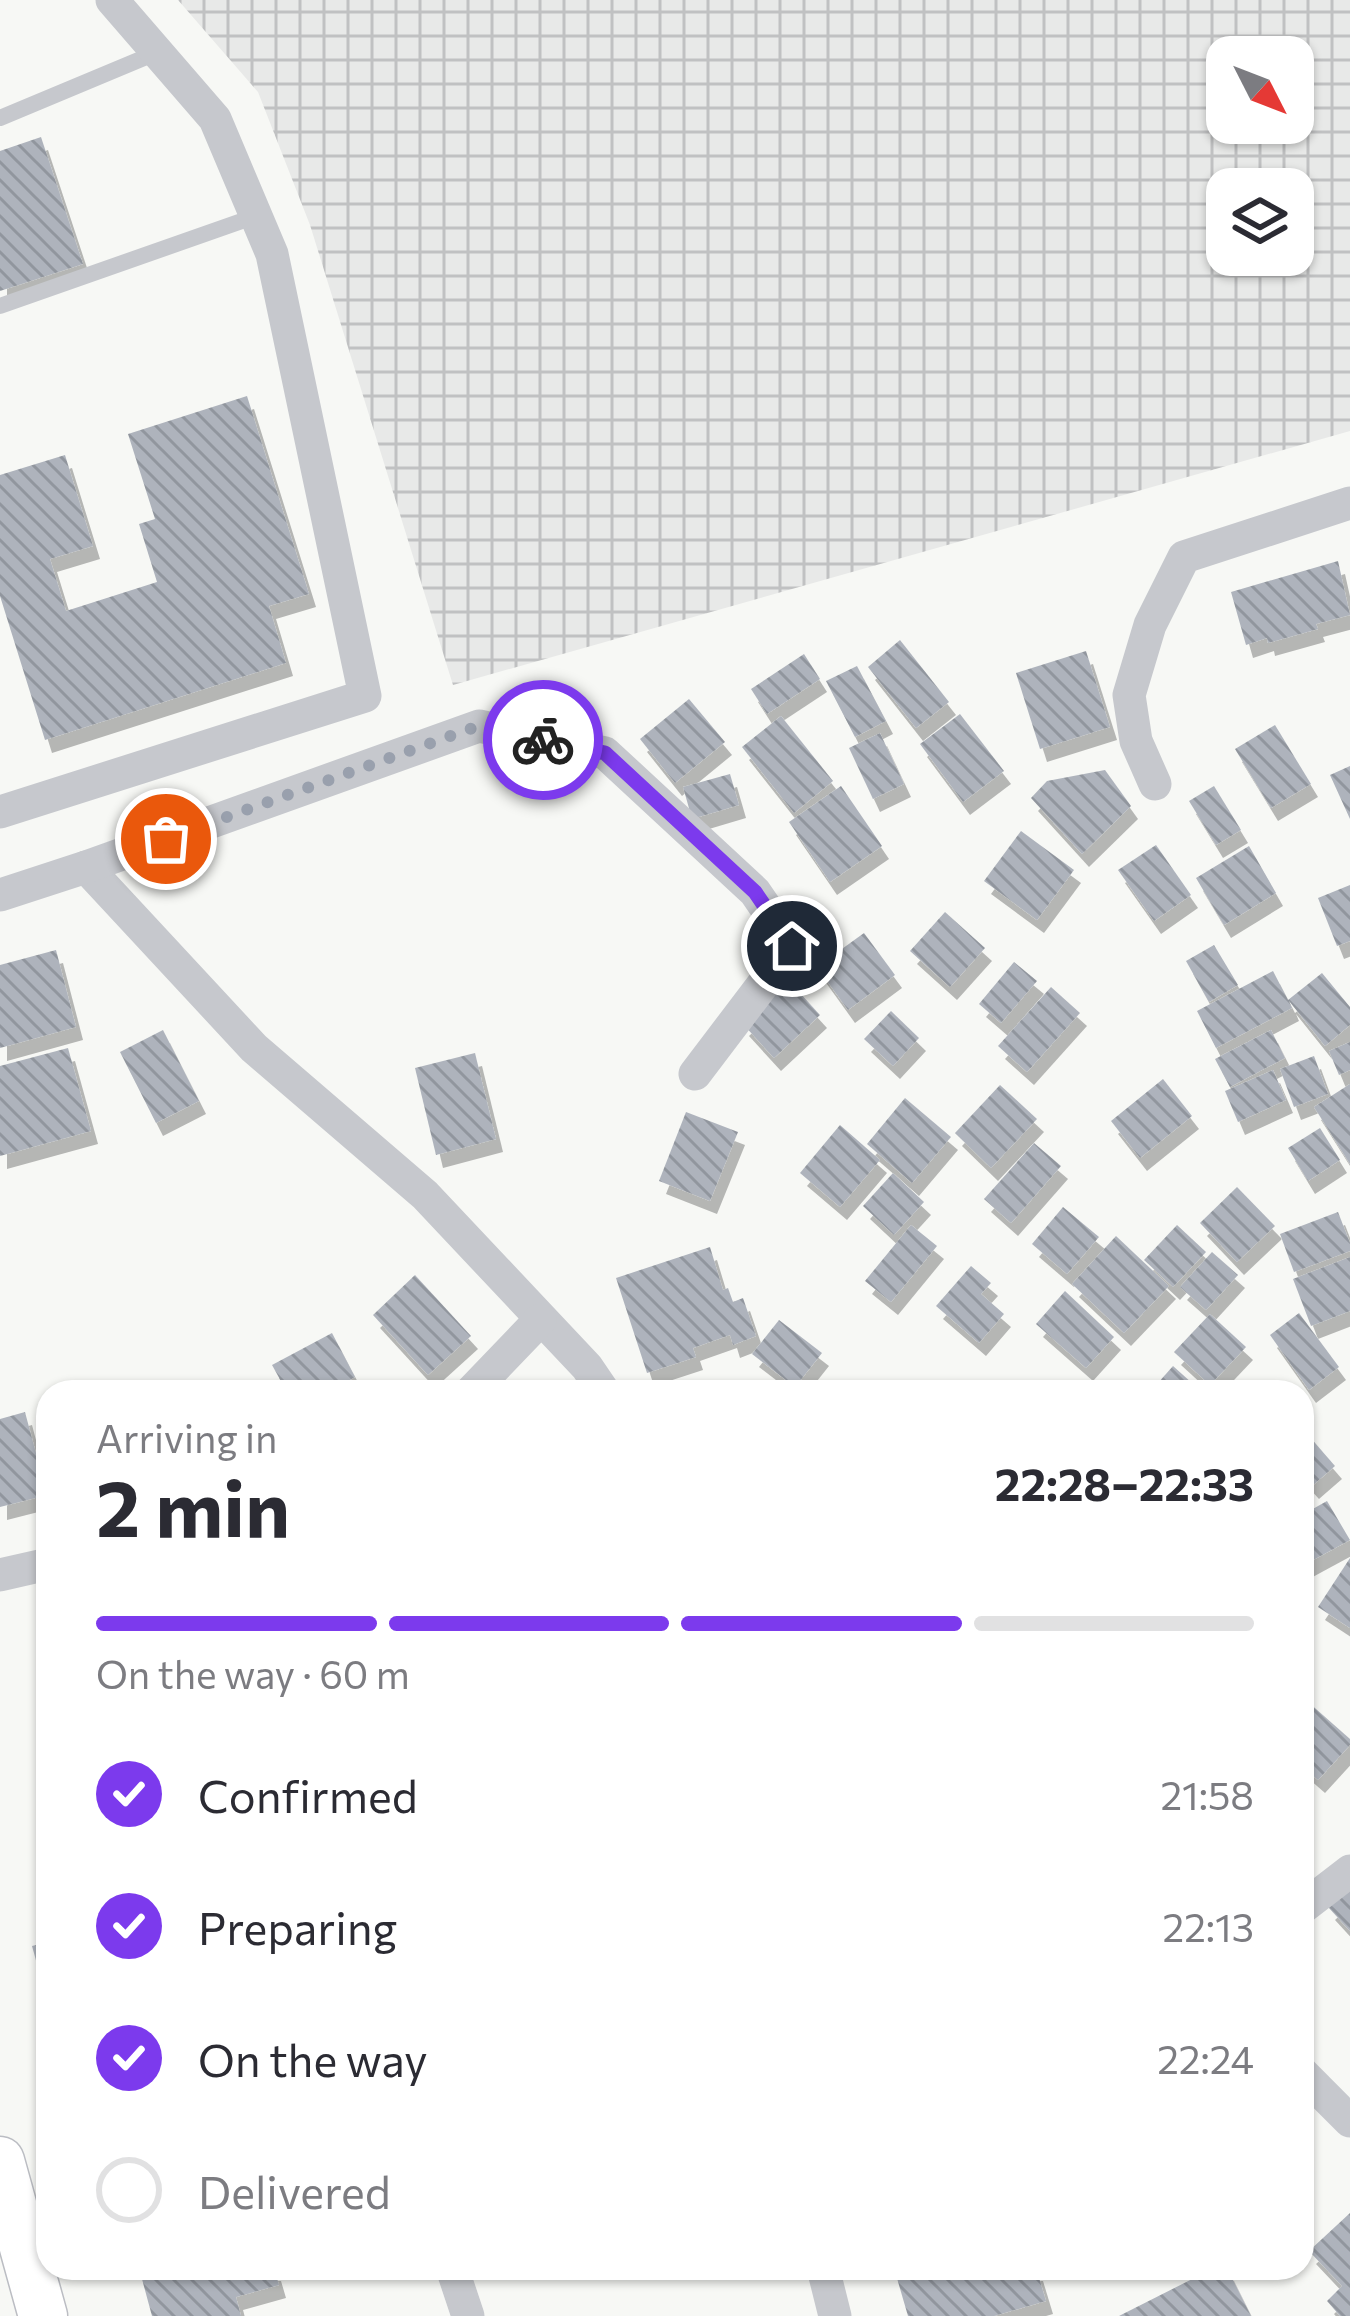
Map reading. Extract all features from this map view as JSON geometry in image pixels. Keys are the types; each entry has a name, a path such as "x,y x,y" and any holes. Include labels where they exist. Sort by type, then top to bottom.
{"street":[{"path":"0,812 365,696 272,254 215,119 112,0"},
{"path":"1154,784 1136,741 1129,695 1150,626 1184,557 1350,503"},
{"path":"0,895 478,726 605,753 755,892 792,946 695,1074"},
{"path":"86,867 254,1048 425,1195 595,1380"},
{"path":"482,1380 540,1320"},
{"path":"0,1575 36,1567"},
{"path":"1314,1899 1350,1871"},
{"path":"1314,2085 1350,2121"},
{"path":"0,2161 21,2215 43,2316"},
{"path":"456,2280 467,2316"},
{"path":"826,2280 836,2316"}],"lane":[{"path":"0,118 158,52"},
{"path":"0,306 256,216"}],"shaded area":[{"path":"178,0 1350,0 1350,431 453,685 310,225 258,92"}],"building":[{"path":"41,137 83,264 0,291 0,151"},
{"path":"247,396 309,594 269,606 286,663 45,740 0,596 0,475 65,455 93,546 50,559 66,611 157,582 139,524 155,519 128,434"},
{"path":"1338,561 1350,615 1316,624 1318,629 1246,645 1231,592"},
{"path":"900,640 949,702 916,728 868,667"},
{"path":"1086,651 1110,727 1040,749 1016,673"},
{"path":"804,654 820,679 767,714 751,689"},
{"path":"857,666 886,721 855,737 826,681"},
{"path":"689,699 725,742 675,783 640,739"},
{"path":"960,714 1004,771 963,802 920,744"},
{"path":"781,716 833,781 794,813 742,747"},
{"path":"1275,725 1311,784 1271,808 1235,749"},
{"path":"880,733 904,784 873,799 849,748"},
{"path":"1350,766 1350,819 1330,775"},
{"path":"1105,770 1131,806 1082,854 1031,798 1047,781"},
{"path":"730,774 739,805 692,819 683,787"},
{"path":"841,786 882,846 830,882 789,822"},
{"path":"1214,786 1241,830 1216,845 1189,801"},
{"path":"1021,831 1074,870 1037,920 984,881"},
{"path":"1156,845 1191,895 1154,921 1118,870"},
{"path":"1249,846 1276,893 1224,925 1196,878"},
{"path":"1350,885 1350,941 1337,946 1318,898"},
{"path":"945,912 985,948 950,987 910,951"},
{"path":"864,933 895,975 848,1010 817,967"},
{"path":"1214,945 1238,985 1209,1002 1186,961"},
{"path":"56,950 76,1027 0,1048 0,965"},
{"path":"1014,962 1037,981 1001,1023 979,1004"},
{"path":"1273,971 1288,1000 1322,973 1350,1007 1350,1025 1325,1046 1289,1001 1292,1008 1216,1048 1197,1011"},
{"path":"788,980 820,1015 774,1058 742,1023"},
{"path":"1051,987 1080,1013 1027,1072 998,1046"},
{"path":"891,1011 919,1038 893,1066 864,1039"},
{"path":"163,1030 199,1101 156,1123 120,1052"},
{"path":"1271,1030 1285,1058 1230,1087 1215,1059"},
{"path":"1350,1042 1350,1070 1339,1075 1329,1051"},
{"path":"68,1048 91,1131 0,1156 0,1066"},
{"path":"475,1053 496,1139 436,1155 415,1068"},
{"path":"1314,1056 1328,1094 1294,1107 1280,1069"},
{"path":"1273,1070 1286,1100 1238,1122 1225,1091"},
{"path":"1163,1079 1192,1116 1140,1158 1111,1121"},
{"path":"1350,1084 1350,1164 1314,1107"},
{"path":"1000,1085 1037,1119 991,1168 955,1133"},
{"path":"905,1098 951,1137 912,1183 867,1144"},
{"path":"686,1112 738,1132 710,1201 659,1181"},
{"path":"840,1125 880,1160 840,1207 800,1173"},
{"path":"1320,1128 1340,1160 1308,1181 1288,1148"},
{"path":"1034,1143 1061,1166 1011,1223 984,1199"},
{"path":"893,1173 924,1202 894,1235 863,1206"},
{"path":"1237,1187 1275,1226 1237,1262 1200,1223"},
{"path":"1063,1207 1099,1237 1067,1274 1032,1244"},
{"path":"1338,1212 1350,1251 1294,1272 1280,1234"},
{"path":"911,1225 937,1246 891,1302 865,1281"},
{"path":"1177,1225 1206,1252 1173,1287 1144,1260"},
{"path":"1116,1236 1169,1286 1124,1333 1072,1284"},
{"path":"710,1247 723,1290 728,1288 733,1302 743,1298 756,1336 733,1345 730,1335 693,1348 696,1357 647,1373 616,1278"},
{"path":"1212,1252 1238,1275 1206,1310 1180,1287"},
{"path":"1350,1257 1350,1311 1311,1326 1293,1279"},
{"path":"971,1266 991,1283 981,1294 1004,1314 979,1343 936,1306"},
{"path":"415,1275 471,1336 428,1375 373,1315"},
{"path":"1065,1291 1114,1337 1086,1368 1036,1324"},
{"path":"1299,1313 1339,1367 1314,1386 1314,1380 1302,1380 1270,1335"},
{"path":"1210,1314 1246,1347 1215,1380 1205,1380 1174,1352"},
{"path":"779,1320 822,1353 801,1380 786,1380 752,1354"},
{"path":"332,1333 355,1377 280,1380 272,1365"},
{"path":"1173,1366 1189,1380 1161,1380"},
{"path":"25,1412 36,1454 36,1498 0,1507 0,1419"},
{"path":"1314,1442 1335,1466 1314,1484"},
{"path":"1327,1501 1350,1540 1314,1560 1314,1508"},
{"path":"1350,1558 1350,1628 1318,1607"},
{"path":"1314,1707 1350,1739 1350,1745 1318,1780 1314,1776"},
{"path":"1350,1886 1350,1931 1328,1907"},
{"path":"1350,2213 1350,2316 1340,2316 1327,2301 1342,2286 1314,2256 1314,2246"},
{"path":"142,2280 278,2280 279,2285 236,2297 241,2316 152,2316"},
{"path":"898,2280 1040,2280 1046,2301 994,2316 908,2316"},
{"path":"1190,2280 1233,2280 1251,2316 1119,2316"}],"way so far":[{"path":"166,839 478,726 543,740"}],"route":[{"path":"543,740 605,753 755,892 792,946"}]}
